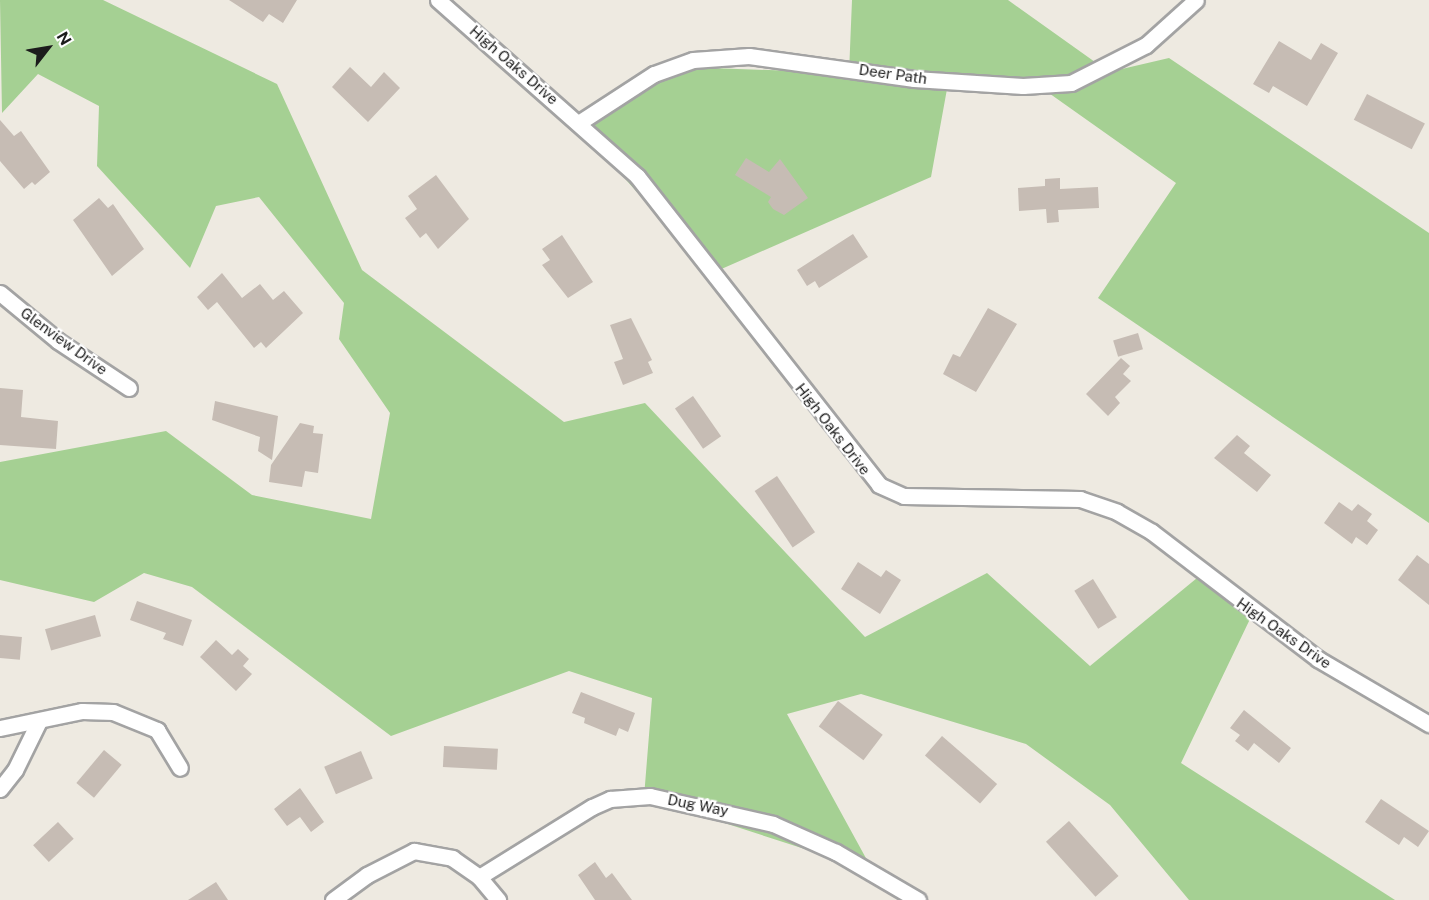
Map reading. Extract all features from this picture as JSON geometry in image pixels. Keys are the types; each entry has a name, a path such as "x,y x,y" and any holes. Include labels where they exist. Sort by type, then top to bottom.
{"street":[{"name":"High Oaks Drive","path":"438,0 580,122 657,199 879,485 904,496 1080,499 1117,512 1152,532 1318,659 1429,724"},
{"name":"Deer Path","path":"580,122 654,74 693,60 749,57 914,79 1023,86 1071,83 1146,45 1196,0"},
{"name":"Glenview Drive","path":"0,293 58,340 129,388"},
{"path":"0,728 82,711 129,716 157,730 180,768"},
{"path":"0,789 15,770 39,721"},
{"name":"Dug Way","path":"479,877 591,807 610,799 650,796 772,824 836,852 918,900"},
{"path":"333,900 367,875 414,850 452,858 479,877 498,900"}],"green space":[{"path":"0,0 103,0 277,84 362,270 564,422 645,403 865,637 987,573 1090,666 1197,578 1250,619 1181,763 1395,900 1189,900 1110,805 1026,744 861,694 787,714 873,871 644,797 652,698 569,671 391,736 192,587 144,573 94,602 0,580 0,462 166,431 252,495 371,519 390,413 339,339 344,303 259,197 216,206 190,268 97,166 99,106 38,74 2,113"},
{"path":"852,0 1008,0 1109,72 1169,58 1429,233 1429,523 1098,298 1176,183 1046,91 947,89 931,177 710,274 578,126 684,67 849,73"}],"building":[{"path":"229,0 297,0 283,23 269,14 263,22"},
{"path":"1279,41 1311,60 1321,43 1338,53 1307,106 1273,86 1269,93 1253,84"},
{"path":"350,67 371,87 384,72 400,88 368,122 332,87"},
{"path":"1367,94 1425,124 1412,149 1354,120"},
{"path":"0,120 14,136 21,131 50,172 35,185 32,182 24,189 0,161"},
{"path":"746,158 769,172 780,159 808,198 784,215 773,209 768,202 771,197 735,175"},
{"path":"436,175 469,219 438,249 426,233 420,238 405,218 417,209 408,196"},
{"path":"1060,178 1060,189 1098,187 1099,208 1058,210 1059,222 1047,223 1046,209 1019,211 1018,188 1045,186 1045,179"},
{"path":"99,198 108,208 113,204 144,249 112,276 73,220"},
{"path":"853,234 868,257 819,288 815,281 807,286 797,270"},
{"path":"562,235 593,282 568,298 542,265 550,260 542,249"},
{"path":"222,273 242,298 260,284 273,300 284,291 303,313 266,348 261,342 254,348 217,302 208,310 197,297"},
{"path":"988,308 1017,324 976,392 943,374 953,354 960,357"},
{"path":"631,318 652,360 648,362 653,373 623,385 614,362 623,359 610,325"},
{"path":"1138,333 1143,349 1118,357 1113,341"},
{"path":"1121,358 1130,366 1123,374 1131,381 1115,397 1120,403 1108,416 1086,394"},
{"path":"0,388 23,390 21,417 58,421 56,449 0,445"},
{"path":"693,396 721,436 703,449 675,409"},
{"path":"215,401 278,416 272,460 258,451 260,437 212,420"},
{"path":"300,423 314,426 313,433 323,434 318,473 305,471 302,487 269,482 271,465"},
{"path":"1237,435 1250,446 1244,453 1271,475 1257,492 1214,458"},
{"path":"777,476 815,532 793,547 755,491"},
{"path":"1339,502 1352,511 1358,504 1372,514 1367,521 1378,530 1367,545 1356,537 1352,544 1324,523"},
{"path":"1417,555 1429,564 1429,605 1398,580"},
{"path":"858,562 881,577 886,570 901,580 880,614 841,589"},
{"path":"1093,579 1117,617 1098,629 1074,591"},
{"path":"137,601 192,620 183,646 163,639 166,633 130,620"},
{"path":"95,615 101,636 51,650 45,629"},
{"path":"0,635 22,637 20,660 0,658"},
{"path":"216,640 232,655 238,649 249,659 243,666 252,674 236,691 200,657"},
{"path":"581,692 635,713 628,732 619,728 616,736 584,723 585,718 572,713"},
{"path":"838,701 883,735 863,760 819,727"},
{"path":"1244,710 1291,748 1279,763 1254,743 1248,751 1235,741 1240,735 1230,728"},
{"path":"942,736 997,784 980,804 925,756"},
{"path":"444,746 498,749 497,770 443,767"},
{"path":"104,750 122,765 94,798 76,783"},
{"path":"361,751 373,779 336,794 324,767"},
{"path":"300,788 324,822 311,832 300,817 287,826 274,809"},
{"path":"1381,799 1429,831 1418,847 1404,837 1399,845 1365,822"},
{"path":"1069,821 1119,876 1095,897 1046,842"},
{"path":"58,822 74,839 49,862 33,845"},
{"path":"595,862 606,878 612,873 632,900 595,900 578,875"},
{"path":"216,882 228,900 188,900"}]}
